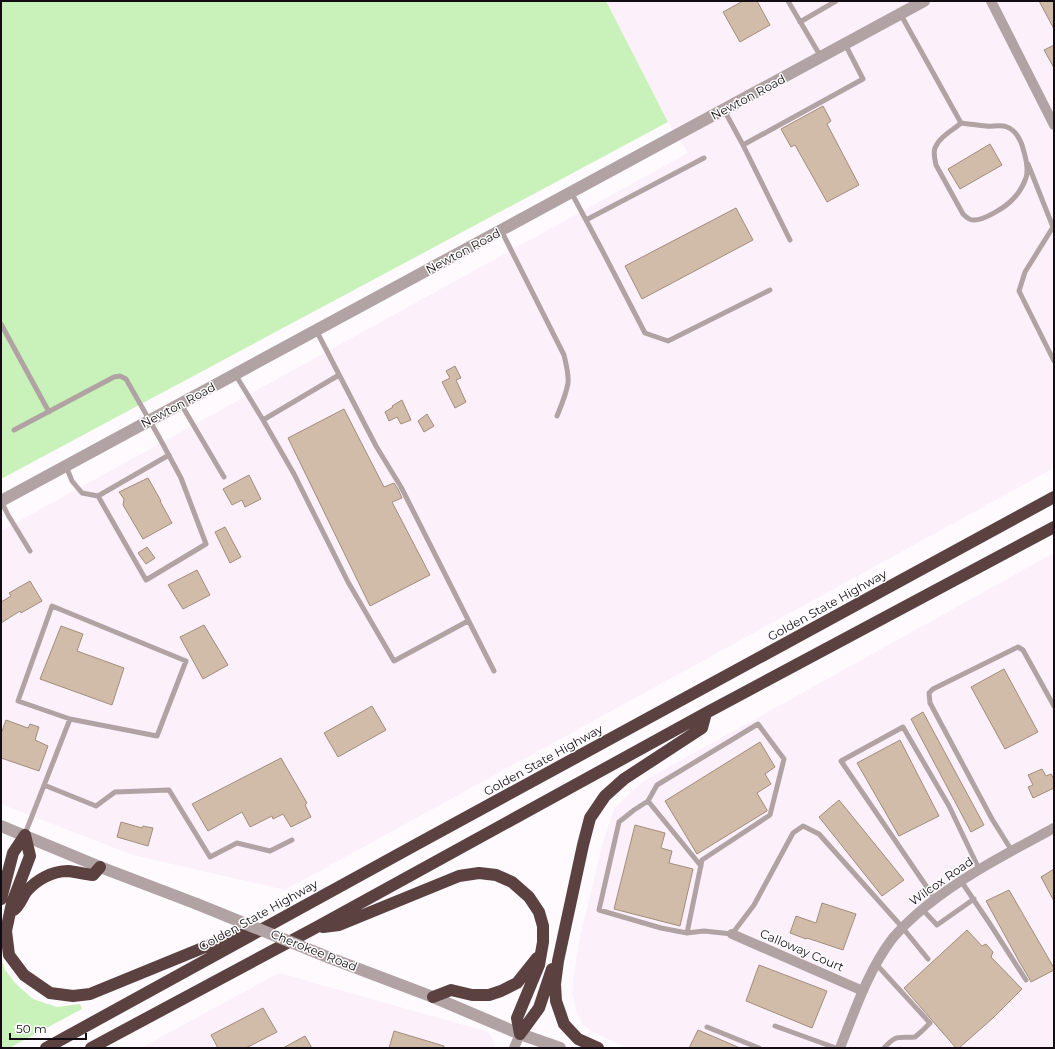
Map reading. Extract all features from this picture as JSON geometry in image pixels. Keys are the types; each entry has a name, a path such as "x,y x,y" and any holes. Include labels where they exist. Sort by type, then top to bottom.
{"highway":[{"name":"Golden State Highway","path":"46,1048 1054,497"},
{"path":"91,1048 315,928 706,713 1054,527"},
{"path":"598,1048 578,1039 564,1024 556,1001 555,984 558,962 590,818 605,796 624,779 702,728 706,713"},
{"path":"25,835 30,856 12,904 6,931 9,955 24,975 50,993 74,996 90,994 227,938 260,930"},
{"path":"1,899 13,852 25,835"},
{"path":"10,913 17,908 26,892 39,880 48,875 67,871 93,875 100,867"},
{"path":"315,928 339,925 459,876 478,873 496,875 512,882 529,897 539,912 543,926 543,942 539,965 517,1018 520,1034"},
{"path":"433,997 451,990 472,995 489,995 501,991 517,983 540,954"},
{"path":"520,1034 539,1008 551,970 558,962"}],"street":[{"path":"991,1 1054,125"},
{"name":"Newton Road","path":"1,501 724,110 918,3"},
{"name":"Cherokee Road","path":"1,826 100,867 433,997 520,1034 560,1048"},
{"name":"Wilcox Road","path":"840,1048 862,990 876,964 892,939 909,920 941,893 979,869 1054,828"},
{"name":"Calloway Court","path":"732,934 862,990"},
{"path":"514,1048 520,1034"}],"lane":[{"path":"788,1 821,57"},
{"path":"800,22 836,1"},
{"path":"900,14 961,123"},
{"path":"743,144 863,79 845,44"},
{"path":"724,110 743,144 790,240"},
{"path":"1027,162 1026,177 1013,200 983,219 974,220 968,219 963,214 936,165 934,149 940,140 961,123 987,126 1005,126 1013,130 1018,137 1053,227 1025,272 1019,291 1054,361"},
{"path":"586,220 704,158"},
{"path":"571,192 645,333 668,342 770,290"},
{"path":"501,230 564,355 568,383 557,416"},
{"path":"1,324 49,412"},
{"path":"316,330 376,446 401,487 494,671"},
{"path":"235,374 264,420 294,474 348,582 394,661 468,620"},
{"path":"264,420 339,375"},
{"path":"14,430 114,378 120,376 126,379 182,478 206,544 146,580 98,496"},
{"path":"181,404 224,477"},
{"path":"66,466 72,481 82,493 98,496 169,455"},
{"path":"1,501 30,551"},
{"path":"52,606 186,661 157,736 70,719 18,701 52,606"},
{"path":"1012,851 992,819 930,704 929,693 1018,647 1023,650 1054,706"},
{"path":"25,835 70,719"},
{"path":"687,933 702,860 770,815 784,759 758,724 658,785 648,801 619,822 599,910 661,928 687,933 704,931 732,934 754,905 793,833 803,826 819,834 902,928 928,960"},
{"path":"935,899 841,761 903,727 949,806 979,869"},
{"path":"44,785 96,806 115,792 169,790 210,857 237,843 270,851 292,840"},
{"path":"648,801 701,866"},
{"path":"961,881 1026,980"},
{"path":"922,909 937,925 974,900"},
{"path":"876,964 930,1023 914,1037 893,1039 884,1048"},
{"path":"707,1026 759,1048"},
{"path":"775,1026 836,1048"}],"shaded area":[{"path":"606,1 1054,1 1054,468 285,890 133,855 1,804 1,531 688,153 668,122"},
{"path":"1054,553 1054,1048 627,1048 593,1032 583,1025 576,1011 572,990 578,946 603,842 614,809 642,782"},
{"path":"279,973 485,1031 492,1037 495,1048 141,1048"}],"green space":[{"path":"1,1 606,1 668,122 1,479"},
{"path":"1,958 5,970 16,984 33,999 57,1007 80,1004 82,1009 9,1048 1,1048"}],"building":[{"path":"743,1 757,1 770,25 740,42 723,12"},
{"path":"1039,1 1054,1 1054,29"},
{"path":"1054,45 1054,68 1044,50"},
{"path":"823,106 831,121 827,124 859,185 827,202 795,145 791,147 781,129"},
{"path":"990,144 1002,165 960,189 948,169"},
{"path":"736,208 753,240 642,299 625,266"},
{"path":"455,366 461,378 456,380 466,402 455,408 442,382 450,378 446,371"},
{"path":"402,400 411,420 401,424 397,417 389,421 385,412"},
{"path":"344,409 384,487 394,483 398,489 402,498 392,502 430,575 370,606 288,438"},
{"path":"427,414 434,426 424,432 418,421"},
{"path":"249,475 261,499 245,507 242,500 232,505 223,489"},
{"path":"148,478 172,523 143,539 123,505 124,499 119,492"},
{"path":"225,527 241,557 230,563 215,532"},
{"path":"147,547 155,558 146,564 138,553"},
{"path":"197,570 210,595 183,609 168,585"},
{"path":"30,581 42,601 21,613 20,611 1,623 1,602 11,596 9,593"},
{"path":"204,625 228,665 203,679 180,637"},
{"path":"61,626 83,634 77,651 124,668 112,705 40,679"},
{"path":"1004,669 1038,732 1005,749 971,687"},
{"path":"372,706 386,730 338,757 324,733"},
{"path":"923,712 984,825 971,832 911,719"},
{"path":"6,720 28,728 30,724 39,727 35,740 48,746 39,771 1,758 1,734"},
{"path":"900,740 939,816 899,836 857,763"},
{"path":"760,742 775,767 765,774 771,784 757,793 767,811 697,854 665,801"},
{"path":"281,758 307,803 305,805 311,817 291,827 283,814 273,819 272,816 250,827 242,812 208,831 192,804"},
{"path":"1042,769 1046,776 1051,774 1054,779 1054,788 1033,798 1028,787 1033,785 1028,775"},
{"path":"839,800 904,880 882,896 819,817"},
{"path":"121,822 142,828 143,826 153,828 148,846 117,837"},
{"path":"635,825 665,833 661,848 672,851 669,863 693,869 680,926 614,909"},
{"path":"1054,869 1054,901 1041,877"},
{"path":"1009,890 1054,968 1054,970 1031,982 986,901"},
{"path":"822,903 856,914 843,950 790,933 796,916 816,923"},
{"path":"967,930 982,946 986,944 993,952 991,957 1022,989 993,1018 959,1048 956,1048 904,988"},
{"path":"759,965 827,991 812,1028 746,1001"},
{"path":"263,1008 277,1032 246,1048 218,1048 211,1035"},
{"path":"698,1030 740,1048 689,1048"},
{"path":"394,1031 444,1046 444,1048 389,1048"},
{"path":"305,1036 312,1048 283,1048"}]}
